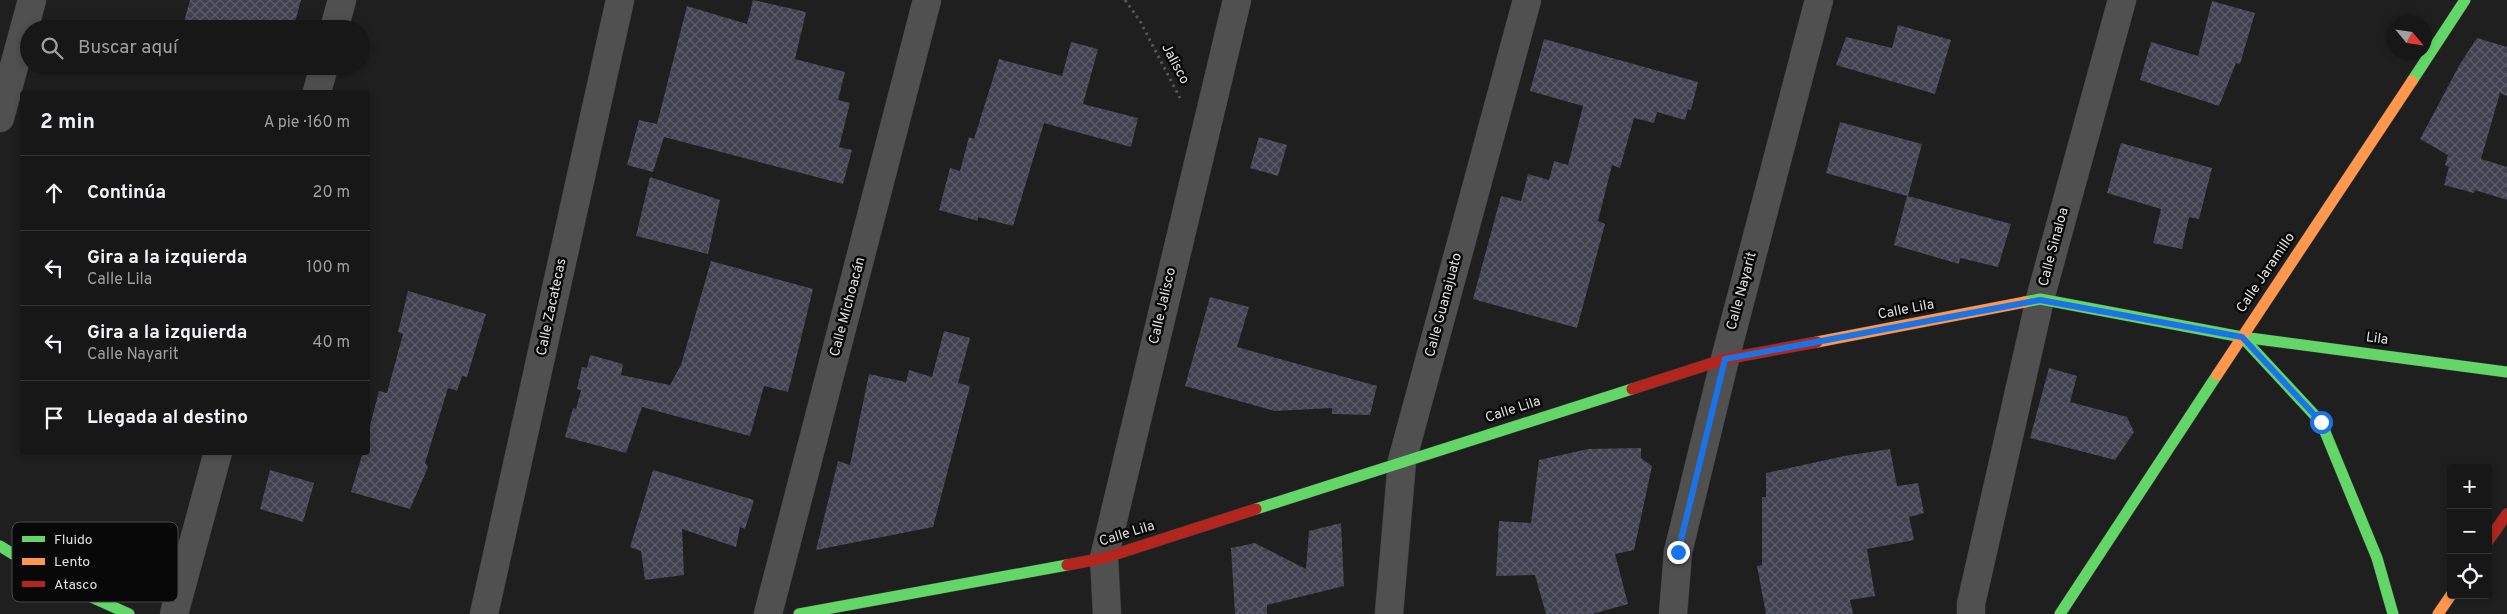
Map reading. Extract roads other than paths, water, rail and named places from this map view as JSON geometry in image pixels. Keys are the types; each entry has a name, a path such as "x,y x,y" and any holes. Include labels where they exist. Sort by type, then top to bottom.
{"street":[{"path":"27,20 32,0"},
{"path":"336,20 342,0"},
{"name":"Calle Zacatecas","path":"484,614 620,0"},
{"name":"Calle Michoacán","path":"768,614 927,0"},
{"name":"Calle Jalisco","path":"1107,614 1104,558 1202,140 1237,0"},
{"name":"Calle Guanajuato","path":"1389,614 1402,461 1526,0"},
{"name":"Calle Nayarit","path":"1673,614 1678,552 1725,359 1818,0"},
{"name":"Calle Sinaloa","path":"1971,614 1971,604 2040,300 2122,0"},
{"name":"Calle Jaramillo","path":"2060,614 2465,0"},
{"path":"0,118 20,44"},
{"path":"318,90 322,75"},
{"name":"Calle Lila","path":"799,614 1104,558 1725,359 2040,300 2242,337"},
{"path":"2242,337 2321,422 2377,558 2393,614"},
{"name":"Lila","path":"2242,337 2507,372"},
{"path":"178,599 217,455"},
{"path":"2492,535 2507,514"},
{"path":"0,546 12,553"},
{"path":"2438,614 2448,599"},
{"path":"102,602 129,614"}]}
